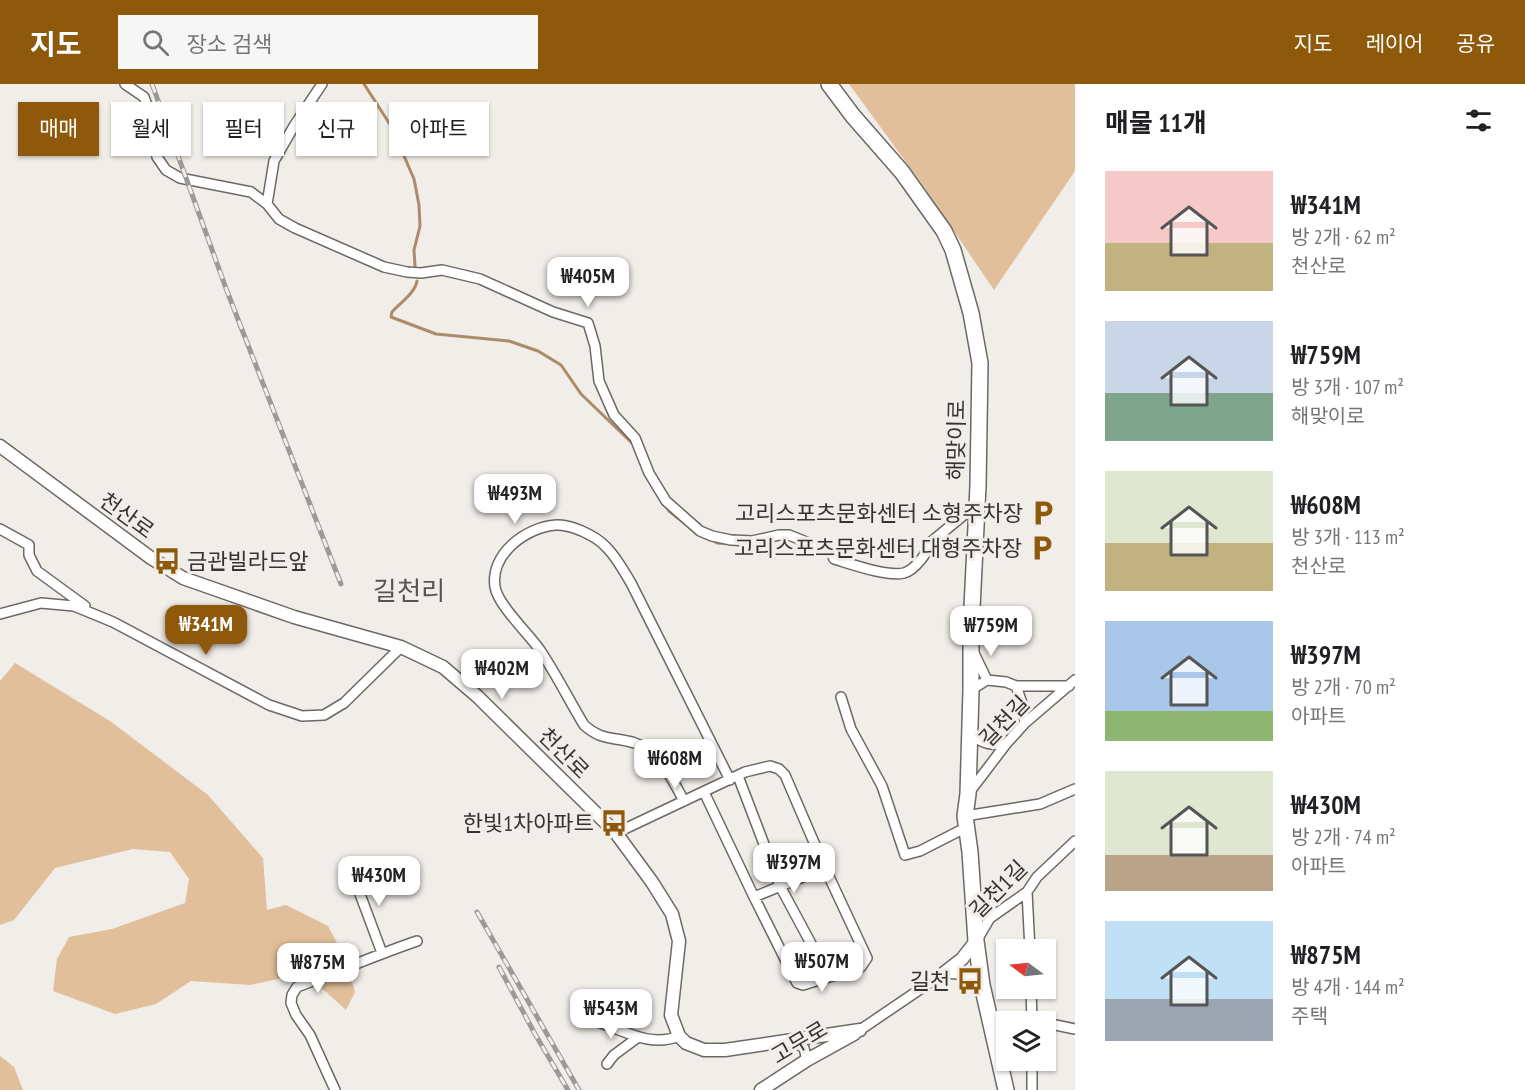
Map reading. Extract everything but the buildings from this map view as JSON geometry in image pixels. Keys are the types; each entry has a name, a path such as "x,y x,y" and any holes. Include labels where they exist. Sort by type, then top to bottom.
{"main road":[{"name":"해맞이로","path":"829,84 918,193 944,231 953,250 971,313 980,363 977,504 970,646 970,735 965,822 970,852 976,941 982,985 1006,1090"}],"street":[{"path":"124,84 144,97 157,157 166,170 180,178 251,192 267,204 279,219 384,267 421,273 442,270 472,276 553,312 588,323 595,346 599,381 614,415 635,438 649,473 666,501 700,531 731,540 752,541 789,535 831,552 834,559 878,572 904,573 928,550 932,542 977,504"},
{"path":"267,204 274,161 322,84"},
{"name":"천산로","path":"0,446 151,558 183,578 294,616 401,646 442,666 477,696 616,833 672,914 679,941 671,1015 679,1036"},
{"path":"684,801 662,762 650,751 627,740 610,739 594,734 584,725 532,639 500,601 495,587 496,574 500,561 518,539 538,528 558,524 592,536 618,560 734,778 780,886 829,977"},
{"path":"0,529 29,545 32,563 37,571 93,612 269,705 302,716 324,715 345,703 401,646"},
{"path":"0,614 41,603 74,606 93,612"},
{"path":"970,646 987,680"},
{"path":"971,690 987,680 1006,682 1016,686 1072,683"},
{"name":"길천길","path":"968,794 1025,723 1072,683"},
{"path":"1016,686 1022,703 1025,723"},
{"path":"841,697 851,729 882,786 905,855 920,851 965,822 1040,804 1075,789"},
{"path":"970,735 983,744 1006,744"},
{"path":"616,833 734,778 770,766 779,769 785,775 867,958 861,967 803,986 797,983 704,792"},
{"name":"길천1길","path":"976,941 990,918 1027,892 1037,877 1075,841"},
{"path":"754,897 825,868"},
{"path":"351,870 382,953"},
{"path":"1027,892 1029,939"},
{"path":"335,1090 310,1035 296,1015 291,1003 292,995 297,987 417,941"},
{"path":"595,1021 637,1038 668,1040 679,1036 686,1043 704,1050 725,1050 860,1030 944,974 962,959 976,941"},
{"path":"944,974 970,975 982,985"},
{"path":"1056,1025 1075,1029"},
{"name":"고무로","path":"761,1090 807,1060 860,1030"},
{"path":"606,1064 637,1038"},
{"path":"791,1040 804,1048 807,1060"},
{"path":"1032,1071 1032,1090"}],"shaded area":[{"path":"849,84 1075,84 1075,171 994,290 922,184"},
{"path":"15,663 110,721 208,795 263,858 267,910 286,905 328,926 345,958 355,992 346,1010 305,973 250,985 191,981 156,1004 115,1014 53,991 57,959 69,937 112,929 185,903 189,879 170,852 133,849 55,868 14,920 0,925 0,681"},
{"path":"0,1056 14,1067 23,1090 0,1090"}],"waterway":[{"path":"364,84 391,126 414,179 420,226 414,250 415,266"},
{"path":"417,281 407,298 392,312 391,317 436,334 509,341 538,351 561,365 581,394 632,443"},
{"path":"664,504 688,526"},
{"path":"738,545 751,546 781,539"},
{"path":"712,540 717,543 731,544"}],"railway":[{"path":"152,84 227,291 341,584"},
{"path":"477,912 579,1090"},
{"path":"499,967 568,1090"}],"place":[{"name":"고리스포츠문화센터 소형주차장","path":"1043,513"},
{"name":"고리스포츠문화센터 대형주차장","path":"1042,548"},
{"name":"금관빌라드앞","path":"167,561"},
{"name":"한빛1차아파트","path":"614,823"},
{"name":"길천","path":"970,981"}],"district":[{"name":"길천리","path":"409,590"}]}
